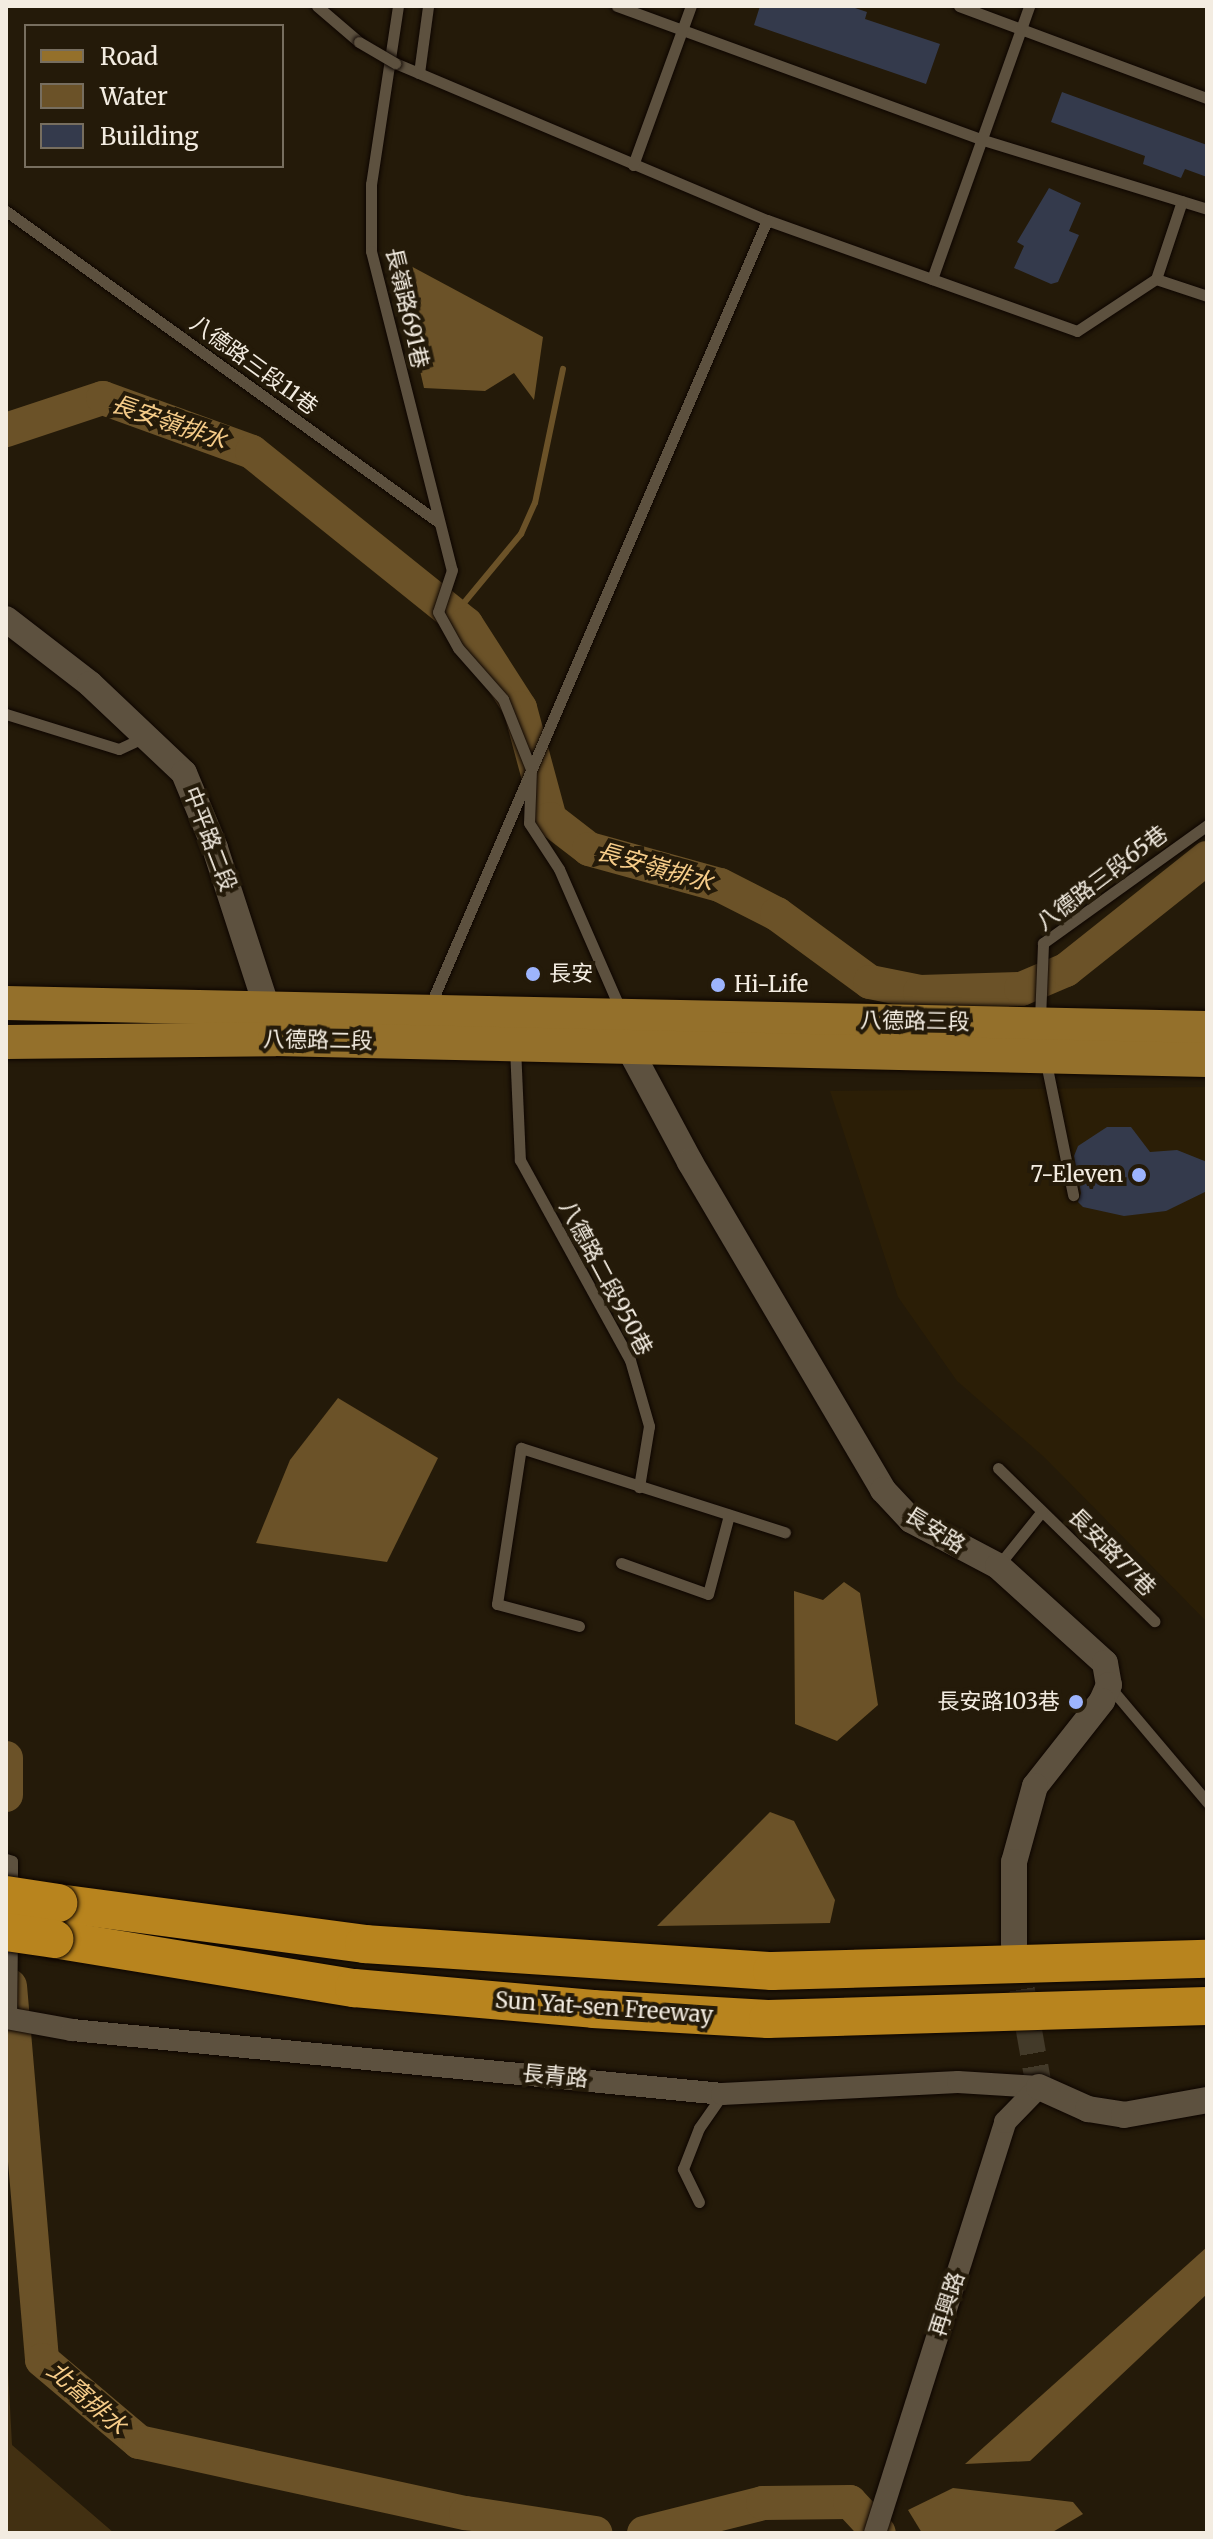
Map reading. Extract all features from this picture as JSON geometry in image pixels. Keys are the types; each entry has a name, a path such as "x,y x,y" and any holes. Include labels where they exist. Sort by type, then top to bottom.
{"highway":[{"name":"Sun Yat-sen Freeway","path":"9,1915 364,1944 772,1971 1207,1959"},
{"name":"Sun Yat-sen Freeway","path":"56,1921 354,1988 624,2011 768,2019 1207,2006"}],"main road":[{"name":"八德路二段","path":"6,1003 272,1023 418,1042 630,1050"},
{"name":"八德路二段","path":"6,1042 429,1009 623,1015"},
{"name":"八德路三段","path":"623,1015 1207,1028"},
{"name":"八德路三段","path":"630,1050 1207,1060"}],"street":[{"name":"中平路二段","path":"6,619 90,684 184,773 272,1023"},
{"name":"長安路","path":"623,1015 630,1050 883,1490 911,1520 998,1566 1082,1638 1105,1663 1109,1685"},
{"path":"1014,1944 1014,1862 1035,1786 1109,1685"},
{"name":"長青路","path":"8,2019 72,2030 722,2094 958,2082 1039,2087"},
{"path":"1039,2087 1088,2109 1124,2115 1207,2100"},
{"name":"再興路","path":"875,2533 1005,2122 1039,2087"}],"lane":[{"path":"317,6 359,42 395,63 633,165 767,220 1077,331 1156,279 1182,201"},
{"name":"長嶺路691巷","path":"398,6 371,184 371,251 437,521"},
{"path":"419,73 428,6"},
{"path":"617,6 681,33 980,139 1207,209"},
{"path":"633,165 691,6"},
{"path":"959,6 1207,98"},
{"path":"932,279 1029,6"},
{"name":"八德路三段11巷","path":"6,211 437,521"},
{"path":"418,1042 429,1009 722,333 767,220"},
{"path":"1156,279 1207,296"},
{"path":"437,521 452,570 438,612 458,648 503,699 531,769 529,823 559,869 623,1015"},
{"path":"6,714 119,749 145,737"},
{"name":"八德路三段65巷","path":"1040,1024 1043,943 1207,825"},
{"name":"八德路二段950巷","path":"515,1046 520,1160 630,1360 649,1426 639,1487"},
{"path":"1045,1058 1073,1195"},
{"path":"579,1626 497,1604 521,1448 785,1532"},
{"name":"長安路77巷","path":"998,1468 1154,1621"},
{"name":"長安路77巷","path":"998,1566 1042,1511"},
{"path":"621,1563 708,1594 729,1515"},
{"path":"1109,1685 1207,1802"},
{"path":"6,1859 12,1861 8,2019"},
{"path":"699,2202 683,2169 699,2128 722,2094"}],"shaded area":[{"path":"1207,1087 1207,1622 1044,1457 957,1381 898,1297 830,1091"},
{"path":"6,2331 12,2445 114,2533 6,2533"}],"water":[{"path":"394,257 543,337 534,400 514,373 485,391 424,388"},
{"path":"338,1398 438,1458 387,1562 256,1543 290,1460"},
{"path":"844,1582 860,1593 878,1705 837,1741 795,1724 794,1591 823,1600"},
{"path":"770,1812 794,1821 835,1900 830,1923 657,1926"},
{"path":"1207,2247 1207,2294 1030,2461 965,2464"},
{"path":"953,2488 1073,2502 1083,2514 1051,2533 922,2533 908,2510"}],"building":[{"path":"760,6 849,6 867,12 865,19 940,44 926,84 754,25"},
{"path":"1062,92 1207,145 1207,177 1185,169 1181,178 1143,164 1145,156 1051,122"},
{"path":"1049,188 1081,203 1069,231 1079,235 1058,282 1051,284 1014,268 1024,246 1017,242"},
{"name":"7-Eleven","path":"1107,1127 1131,1127 1150,1152 1177,1150 1207,1162 1207,1191 1166,1211 1124,1216 1083,1207 1078,1202 1081,1193 1074,1156 1078,1146"}],"waterway":[{"path":"444,627 521,534 535,503 563,369"},
{"name":"長安嶺排水","path":"6,430 103,398 252,452 466,624 520,708 550,819 589,849 720,885 777,914 870,982 920,992 1021,989 1066,970 1207,858"},
{"name":"北窩排水","path":"6,1758 6,1795"},
{"name":"北窩排水","path":"10,1986 42,2360 139,2442 466,2513 595,2533"},
{"name":"北窩排水","path":"644,2533 763,2503 850,2502 879,2533"}],"tunnel":[{"path":"1015,1951 1039,2087"}],"place":[{"name":"長安","path":"533,974"},
{"name":"Hi-Life","path":"718,985"},
{"name":"7-Eleven","path":"1139,1175"},
{"name":"長安路103巷","path":"1076,1702"}]}
